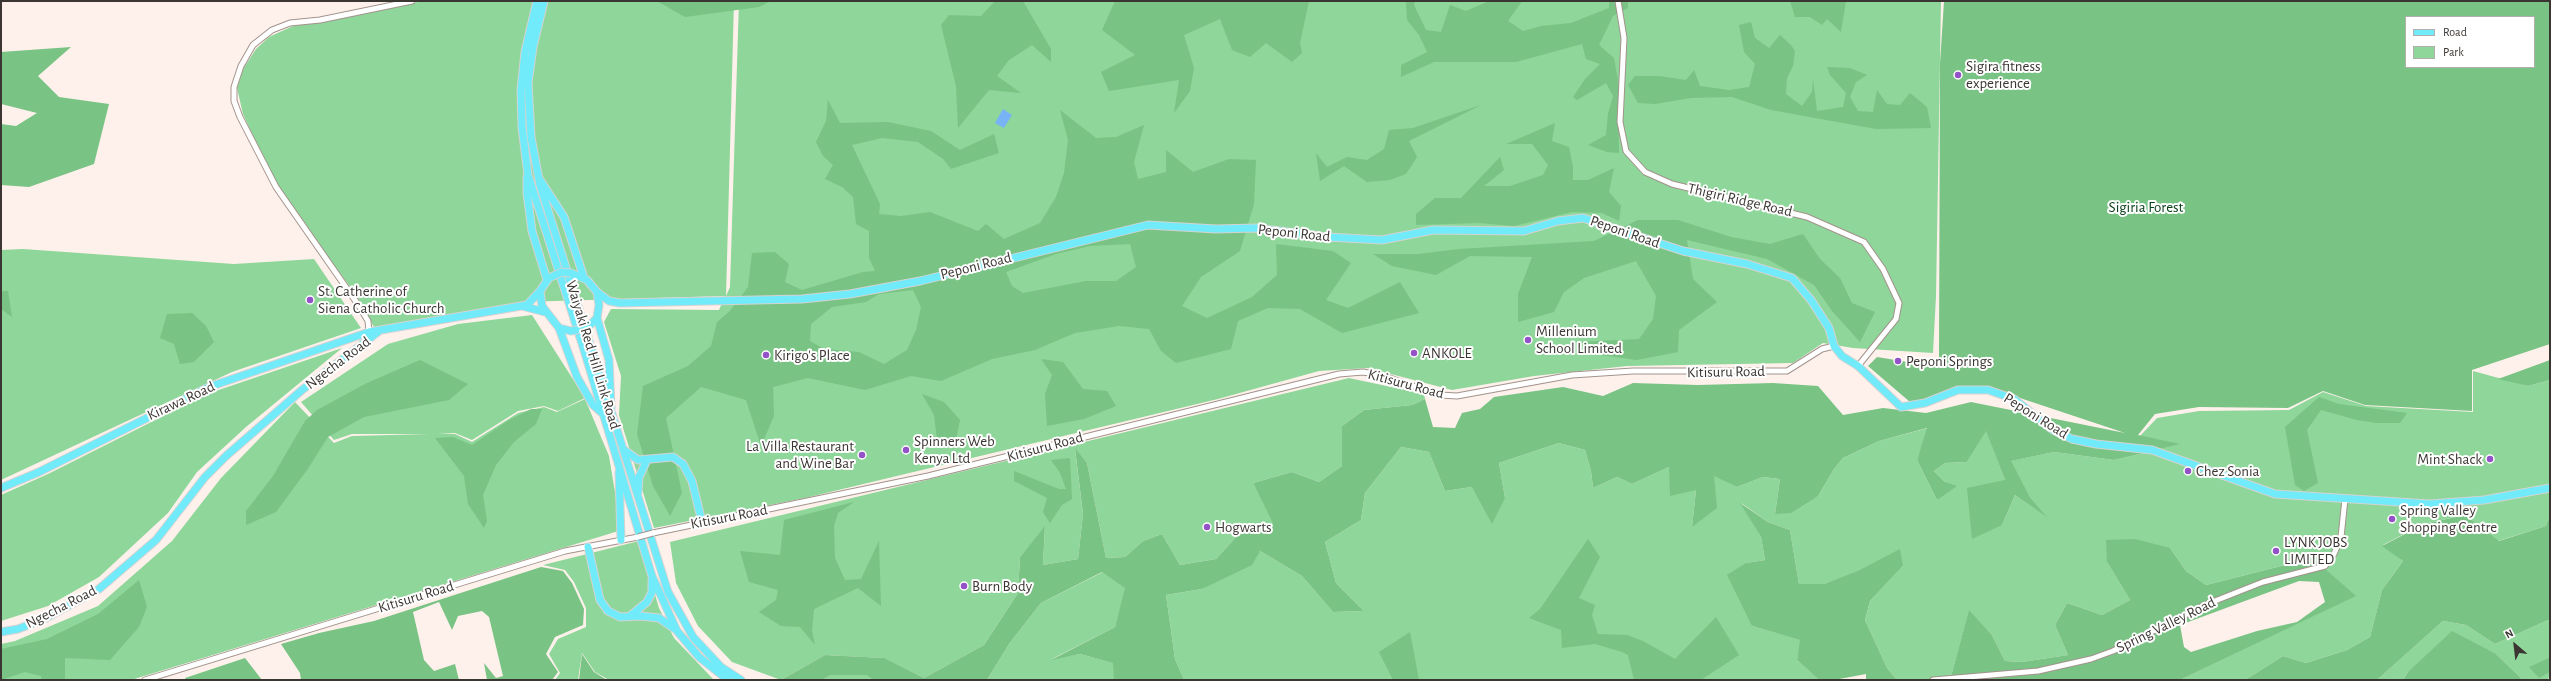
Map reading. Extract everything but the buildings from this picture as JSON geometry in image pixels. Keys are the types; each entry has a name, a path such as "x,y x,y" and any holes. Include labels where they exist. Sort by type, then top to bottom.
{"main road":[{"name":"Waiyaki Red Hill Link Road","path":"537,1 525,52 521,90 522,127 528,175 607,413 622,448 665,585 680,619 692,637 710,656 741,680"},
{"name":"Waiyaki Red Hill Link Road","path":"544,1 532,48 528,84 531,138 538,176 607,413 618,462 652,576 677,631 699,657 728,680"},
{"path":"528,175 527,193 532,231 549,279"},
{"path":"538,176 551,193 564,217 584,278 597,292 606,299 616,303"},
{"name":"Peponi Road","path":"598,315 616,303 802,299 850,294 920,281 1148,225 1216,229 1256,228 1328,237 1382,240 1433,230 1524,231 1558,221 1583,218 1683,251 1753,265 1792,278 1811,300 1829,328 1834,346 1844,358 1858,366 1900,407 1925,403 1958,390 1988,390 2014,399 2053,430 2072,439 2096,444 2152,450 2275,494 2430,504 2484,500 2550,488"},
{"path":"378,332 522,306 531,301 549,279 562,272 571,273 584,278"},
{"path":"540,291 545,312 559,328 577,377 593,405 607,413 609,360 598,315 597,292"},
{"path":"522,306 545,312"},
{"path":"559,328 571,331 587,328 598,315"},
{"name":"Ngecha Road","path":"369,332 378,332"},
{"name":"Kirawa Road","path":"1,488 39,472 202,390 369,332"},
{"name":"Ngecha Road","path":"1,632 18,629 46,618 99,589 156,540 205,476 230,452 302,390 378,332"},
{"path":"622,448 635,458 647,460 672,457 683,464 692,481 702,522"},
{"path":"638,497 639,477 647,460"},
{"path":"618,462 621,540"},
{"path":"588,547 600,600 604,607 616,615 659,618 677,631"},
{"path":"630,616 644,606 650,598 652,576"}],"street":[{"name":"Ngecha Road","path":"369,332 368,321 359,306 276,187 240,117 234,101 234,87 241,66 253,45 272,30 290,23 320,20 412,1"},
{"name":"Thigiri Ridge Road","path":"1618,1 1624,38 1620,122 1626,151 1645,172 1672,184 1807,217 1864,242 1883,269 1899,303 1896,319 1858,366"},
{"name":"Kitisuru Road","path":"145,680 565,551 638,537 702,522 731,518 928,476 1181,412 1345,373 1364,372 1381,375 1440,395 1457,396 1572,375 1633,371 1787,371 1822,349 1834,346"},
{"name":"Spring Valley Road","path":"1933,680 2038,671 2091,659 2113,651 2229,595 2263,582 2325,566 2334,554 2341,537 2345,498"}],"green space":[{"path":"423,1 734,1 726,296 730,287 739,1 1941,1 1936,296 1933,353 1853,348 1823,343 1793,363 1627,366 1534,376 1452,390 1368,368 1319,371 1218,399 805,498 654,528 619,415 621,376 604,322 611,309 719,310 725,296 522,302 375,329 357,296 276,187 243,114 237,88 243,69 256,49 269,37 293,26"},
{"path":"657,1 771,1 759,7 685,17"},
{"path":"995,1 1023,1 1051,49 1051,62 1032,45 1009,60 997,76 1021,93 989,90 958,128 956,86 941,25 949,15 981,16"},
{"path":"1115,1 1309,1 1300,43 1302,53 1292,62 1266,43 1250,57 1232,50 1220,19 1184,35 1194,68 1190,91 1174,113 1179,80 1109,91 1101,72 1135,55 1102,30"},
{"path":"1406,1 1415,1 1414,5 1426,30 1441,32 1450,5 1466,11 1489,1 1522,1 1508,21 1523,31 1541,26 1571,23 1609,8 1609,1 1628,1 1628,8 1613,16 1599,45 1614,58 1618,80 1619,153 1607,152 1588,145 1606,135 1608,114 1613,96 1606,83 1577,100 1573,97 1585,79 1600,64 1586,59 1582,44 1516,62 1434,62 1401,77 1401,65 1427,52 1419,35 1407,20"},
{"path":"1790,1 1846,1 1841,32 1827,19 1822,25 1810,17 1795,17"},
{"name":"Sigiria Forest","path":"1944,1 2550,1 2550,344 2472,370 2472,411 2365,405 2323,391 2288,408 2199,407 2155,414 2138,435 2181,444 2114,460 2054,452 2011,461 2030,497 2048,518 2015,495 2002,525 1972,539 1967,488 2005,480 1986,431 1967,462 1945,463 1934,471 1945,482 1957,486 1937,500 1917,460 1927,428 1879,441 1843,458 1834,469 1818,496 1791,513 1775,514 1780,479 1763,477 1737,487 1714,476 1717,508 1692,527 1696,490 1670,496 1669,467 1632,484 1617,477 1593,488 1591,471 1585,450 1559,443 1499,463 1505,498 1492,524 1472,487 1445,491 1429,452 1401,447 1365,493 1361,520 1325,542 1336,583 1364,611 1333,612 1302,576 1260,551 1252,565 1202,589 1166,595 1175,659 1184,680 1114,680 1113,663 1080,654 1051,660 1115,627 1125,588 1102,572 1041,603 1009,644 987,680 873,680 866,675 831,675 822,680 781,680 825,655 884,658 924,678 984,645 1018,593 1020,557 1045,526 1043,565 1078,559 1083,514 1075,448 1087,463 1106,558 1125,557 1143,541 1162,534 1180,565 1216,559 1238,535 1273,523 1253,483 1292,472 1319,482 1342,466 1342,426 1364,410 1412,405 1425,399 1433,427 1455,428 1462,413 1480,409 1494,397 1563,387 1603,396 1633,383 1698,385 1773,383 1818,386 1843,415 1883,408 1926,413 1971,402 2125,433 1987,387 1910,402 1868,366 1877,357 1914,363 1939,357 1940,64"},
{"path":"1751,22 1755,38 1769,48 1780,35 1795,51 1793,66 1787,78 1786,94 1802,106 1812,92 1813,79 1817,111 1843,107 1846,93 1830,75 1827,67 1850,68 1867,75 1856,82 1850,97 1858,111 1873,112 1877,90 1887,104 1900,105 1910,93 1927,107 1931,128 1876,129 1771,110 1732,97 1691,98 1655,104 1638,103 1628,85 1635,76 1659,76 1686,80 1694,70 1700,86 1729,90 1749,87 1755,64 1744,52 1739,25"},
{"path":"71,47 38,76 59,97 109,104 94,164 29,187 1,185 1,124 16,126 37,113 1,104 1,52"},
{"path":"828,100 840,123 888,122 931,131 960,150 994,134 999,153 951,169 943,159 918,142 882,138 852,145 880,204 879,214 901,216 930,212 978,231 986,224 1004,239 1040,223 1056,197 1064,173 1068,140 1060,110 1096,138 1116,137 1144,125 1134,162 1138,179 1166,172 1166,150 1193,172 1229,159 1256,160 1254,204 1240,251 1201,277 1182,306 1207,318 1252,297 1277,275 1276,244 1333,251 1351,263 1326,300 1348,308 1400,282 1419,313 1342,333 1300,309 1268,308 1238,321 1231,349 1176,363 1161,351 1149,329 1119,326 1075,333 1035,350 992,359 941,381 911,376 865,390 808,378 773,387 774,416 761,446 746,400 701,387 666,418 682,493 670,516 653,486 637,434 643,386 688,366 711,346 717,322 729,312 748,287 752,253 775,252 789,264 785,282 802,290 863,272 875,271 869,258 869,231 856,224 853,197 842,187 825,179 833,165 823,156 816,142 826,121","holes":["1130,244 1136,267 1116,281 1086,281 1023,293 1012,286 1006,272 1056,254 1090,246","913,290 921,307 916,330 907,350 884,364 859,352 824,349 810,341 811,324 832,307 866,302 879,294"]},
{"path":"1481,105 1409,141 1417,157 1406,174 1390,180 1367,182 1344,166 1320,181 1316,153 1327,167 1347,157 1367,160 1384,149 1389,130 1413,128"},
{"path":"1555,123 1552,141 1569,147 1573,167 1573,180 1588,180 1614,168 1609,192 1621,206 1619,221 1602,213 1572,212 1514,226 1479,223 1416,225 1416,214 1435,198 1461,198 1500,157 1504,170 1484,186 1510,186 1543,175 1548,165 1532,144 1506,144"},
{"path":"1638,220 1678,220 1731,237 1770,244 1803,234 1820,259 1840,278 1852,303 1875,312 1860,342 1832,311 1814,285 1767,259 1687,240 1693,279 1717,302 1679,330 1678,352 1637,360 1593,354 1579,342 1639,339 1653,319 1656,296 1636,261 1584,278 1564,292 1554,312 1518,322 1518,294 1532,257 1470,256 1436,275 1392,266 1373,254 1418,254 1459,249 1594,241"},
{"path":"23,249 234,264 314,259 361,328 232,372 1,480 1,250"},
{"path":"1,291 8,291 12,317 1,309"},
{"path":"192,313 206,326 214,342 194,362 180,364 174,344 160,338 167,314"},
{"path":"532,315 585,398 558,411 544,406 518,411 472,440 455,433 438,434 455,434 472,442 518,413 544,407 557,412 585,399 609,456 617,504 625,529 131,680 1,680 1,644 15,641 98,606 172,541 221,478 295,402 334,443 352,436 430,434 352,434 334,440 301,402 388,344 458,324"},
{"path":"342,348 246,427 197,472 168,513 99,577 48,606 1,621 1,495 48,474 207,394"},
{"path":"1041,359 1063,362 1083,389 1107,391 1116,406 1084,419 1047,426 1045,394 1052,375"},
{"path":"420,360 468,384 449,400 364,417 328,437 307,470 276,512 246,525 246,511 273,476 305,421 317,410 367,383"},
{"path":"2550,360 2550,380 2528,386 2498,379"},
{"path":"2473,371 2528,386 2550,380 2550,514 2546,526 2498,541 2465,515 2423,524 2383,545 2403,561 2382,590 2370,637 2347,650 2306,663 2283,656 2245,680 2180,680 2355,596 2313,558 2206,585 2186,571 2170,548 2107,562 2130,600 2102,615 2067,603 2055,625 2068,655 2022,662 2005,661 1992,635 1969,611 1950,680 1897,680 1887,668 1865,620 1870,601 1903,566 1858,572 1824,584 1799,584 1790,530 1768,522 1741,503 1761,537 1765,560 1746,563 1752,626 1801,640 1797,660 1819,680 1184,680 1175,659 1166,595 1202,589 1260,551 1302,576 1333,612 1364,611 1336,583 1325,542 1361,520 1365,493 1401,447 1429,452 1445,491 1472,487 1505,498 1499,463 1559,443 1585,450 1591,471 1593,488 1617,477 1632,484 1669,467 1696,490 1692,527 1714,475 1737,487 1763,477 1780,479 1775,514 1818,496 1834,469 1843,458 1879,441 1928,428 1917,460 1937,500 1945,482 1934,471 1945,463 1967,462 1986,430 2005,480 2002,525 2015,495 2047,517 2030,497 2010,461 2054,452 2114,460 2180,444 2140,436 2157,418 2199,411 2289,410 2323,392 2366,406 2473,412"},
{"path":"1349,378 1424,394 1425,399 1412,405 1364,410 1342,426 1342,466 1319,482 1292,472 1253,483 1274,523 1238,535 1216,559 1180,565 1162,534 1143,541 1125,557 1106,558 1087,463 1075,449 1083,514 1078,559 1043,565 1045,527 1020,557 1018,593 984,645 924,678 883,658 825,655 781,680 732,662 698,626 676,583 670,542"},
{"path":"922,394 944,402 960,420 954,449 937,440 934,415"},
{"path":"2319,397 2339,404 2407,413 2400,423 2377,423 2357,420 2321,410 2307,430 2318,483 2304,491 2295,485 2285,427"},
{"path":"531,409 542,409 536,424 514,442 496,465 483,495 487,521 484,528 468,504 464,476 435,438 453,437 472,445 509,420"},
{"path":"1070,458 1072,499 1062,505 1050,523 1043,512 1047,498 1014,481 1014,471 1059,489 1066,489 1060,473 1051,460"},
{"path":"854,502 838,513 834,526 835,558 845,580 861,579 879,541 881,606 858,588 814,609 812,631 815,645 800,627 781,626 759,612 776,600 778,590 749,582 740,551 780,555 784,520"},
{"path":"1740,503 1768,522 1790,530 1799,584 1824,584 1858,571 1900,549 1903,566 1870,601 1865,620 1887,668 1897,680 1866,680 1866,674 1834,680 1819,680 1797,660 1800,640 1752,626 1727,575 1746,563 1765,560 1761,537"},
{"path":"2550,514 2550,622 2548,620 2495,644 2466,625 2443,621 2377,680 2245,680 2283,656 2306,663 2347,650 2370,637 2382,590 2403,561 2382,546 2424,524 2465,515 2499,541 2546,526"},
{"path":"1588,539 1600,557 1579,598 1595,605 1592,615 1598,634 1627,635 1643,641 1675,659 1716,617 1739,655 1701,680 1634,680 1628,655 1622,652 1595,644 1562,648 1561,630 1529,618 1540,609"},
{"path":"2135,539 2170,548 2186,571 2206,585 2313,558 2356,596 2180,680 1950,680 1969,610 1992,635 2005,661 2022,662 2068,655 2055,625 2067,603 2102,615 2130,600 2107,562 2106,540","holes":["2299,581 2319,582 2325,602 2297,622 2257,631 2191,652 2184,647 2180,625"]},
{"path":"639,541 659,608 674,638 714,680 609,680 595,672 582,653 578,680 555,680 560,673 549,654 558,639 586,627 586,608 574,582 565,570 543,565"},
{"path":"541,567 563,571 572,583 584,609 583,625 555,637 546,654 558,672 552,680 487,680 484,663 496,678 503,676 489,617 482,611 458,616 452,630 439,602 413,612 424,660 434,671 455,664 459,680 301,680 300,673 281,644 319,633 374,621"},
{"path":"1103,572 1126,588 1115,627 1052,659 1080,654 1114,663 1114,680 987,680 1009,644 1041,603"},
{"path":"139,580 147,607 139,627 110,660 65,658 65,680 42,680 41,676 25,672 1,680 1,649 47,639 98,614"},
{"path":"2548,620 2550,622 2550,657 2530,667 2539,677 2550,672 2548,680 2523,680 2496,654 2408,672 2403,680 2377,680 2443,621 2466,625 2495,644"},
{"path":"2452,631 2496,654 2523,680 2403,680 2408,672"},
{"path":"1410,632 1419,680 1393,680 1379,652"},
{"path":"582,654 594,672 607,680 579,680"},
{"path":"2550,657 2550,672 2539,678 2529,667"},
{"path":"245,658 262,680 186,680 185,678"},
{"path":"831,675 866,675 873,680 822,680"}],"water":[{"path":"1003,109 1012,115 1004,128 995,123"}],"place":[{"name":"Sigira fitness experience","path":"1958,75"},
{"name":"St. Catherine of Siena Catholic Church","path":"310,300"},
{"name":"Millenium School Limited","path":"1528,340"},
{"name":"ANKOLE","path":"1414,353"},
{"name":"Kirigo's Place","path":"766,355"},
{"name":"Peponi Springs","path":"1898,361"},
{"name":"Spinners Web Kenya Ltd","path":"906,450"},
{"name":"La Villa Restaurant and Wine Bar","path":"862,455"},
{"name":"Mint Shack","path":"2490,459"},
{"name":"Chez Sonia","path":"2188,471"},
{"name":"Spring Valley Shopping Centre","path":"2392,519"},
{"name":"Hogwarts","path":"1207,527"},
{"name":"LYNK JOBS LIMITED","path":"2276,551"},
{"name":"Burn Body","path":"964,586"}]}
